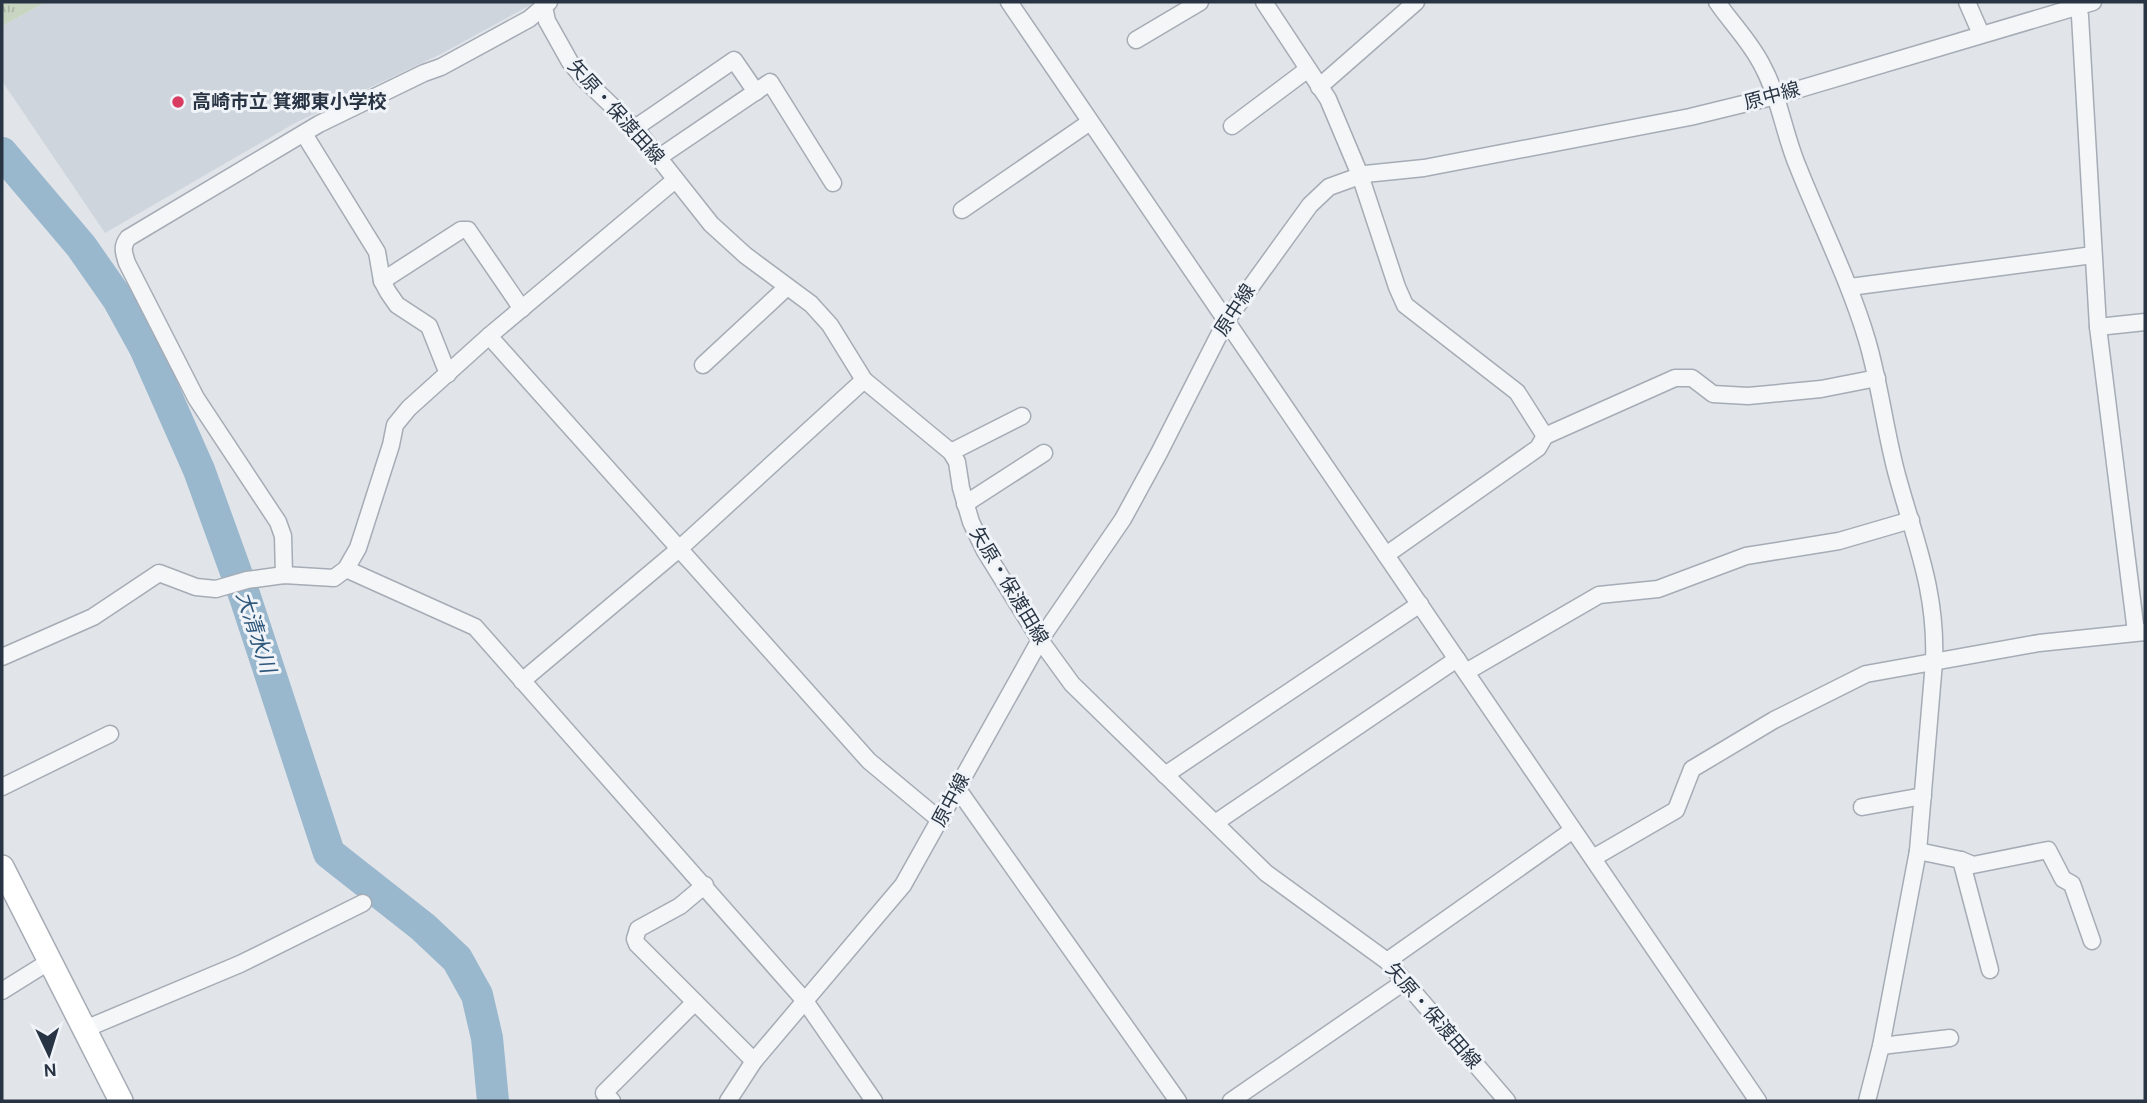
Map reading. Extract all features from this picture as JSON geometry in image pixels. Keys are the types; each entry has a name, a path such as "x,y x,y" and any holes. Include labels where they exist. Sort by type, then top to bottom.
{"main road":[{"path":"3,873 121,1101"}],"street":[{"path":"1009,2 1758,1101"},
{"path":"1136,40 1200,2"},
{"path":"1264,2 1328,99 1360,175 1396,287 1405,305 1517,392 1545,436"},
{"path":"1320,87 1416,2"},
{"path":"1717,2 1748,40 1763,67 1776,96 1796,164 1850,287 1877,378 1896,473 1931,591 1935,634 1934,662 1918,851 1881,1045 1867,1101"},
{"path":"1967,2 1981,34"},
{"path":"284,575 283,536 278,522 197,398 122,249 128,238 304,134 424,73 442,67 529,19 545,3"},
{"name":"矢原・保渡田線","path":"545,3 547,21 570,62 635,128 711,224 745,255 811,304 830,325 864,380 951,452 957,462 971,522 985,551 1040,640 1072,684 1266,873 1387,961 1507,1101"},
{"path":"1593,858 1676,810 1692,769 1774,720 1866,674 2039,643 2141,632 2098,327 2080,16 2082,3"},
{"name":"原中線","path":"728,1101 754,1061 903,885 1040,640 1123,519 1226,320 1310,205 1329,187 1360,175 1424,168 1701,114 1776,96 2082,3"},
{"path":"635,128 734,60 755,92"},
{"path":"1232,126 1308,69"},
{"path":"658,158 770,82 833,183"},
{"path":"962,210 1090,122"},
{"path":"304,134 377,252 382,281 397,305 429,326 448,374"},
{"path":"2,657 93,617 159,573 197,587 216,589 247,580 284,575 334,578 346,569 358,548 395,425 409,408 675,180"},
{"path":"382,281 461,230 468,230 522,309"},
{"path":"1850,287 2093,255"},
{"path":"704,365 788,287"},
{"path":"2098,327 2145,322"},
{"path":"489,337 869,761 941,821"},
{"path":"1386,555 1538,448 1545,436 1675,378 1692,379 1713,394 1748,396 1821,390 1877,378"},
{"path":"522,681 679,549 864,380"},
{"path":"951,452 1022,416"},
{"path":"965,504 1044,453"},
{"path":"1215,823 1461,666 1599,595 1658,589 1746,556 1839,541 1910,520"},
{"path":"346,569 475,627 805,1001 874,1101"},
{"path":"1165,775 1420,604"},
{"path":"2,787 110,734"},
{"path":"957,788 1170,1099"},
{"path":"1863,807 1923,796"},
{"path":"1387,961 1573,830"},
{"path":"1918,851 1973,865 2048,850 2063,879 2072,884 2092,941"},
{"path":"1961,860 1990,970"},
{"path":"705,885 680,906 638,929 635,939 754,1061"},
{"path":"85,1030 240,964 363,903"},
{"path":"2,991 50,961"},
{"path":"1231,1101 1404,982"},
{"path":"612,1101 604,1093 695,1002"},
{"path":"1881,1045 1950,1038"}],"shaded area":[{"name":"高崎市立 箕郷東小学校","path":"46,2 536,2 441,54 295,123 105,233 2,81 2,26"}],"green space":[{"path":"2,2 46,2 2,26"}],"waterway":[{"name":"大清水川","path":"2,153 81,246 118,299 145,348 199,470 245,597 329,853 423,927 457,959 477,995 487,1038 493,1101"}],"place":[{"name":"高崎市立 箕郷東小学校","path":"178,102"}]}
